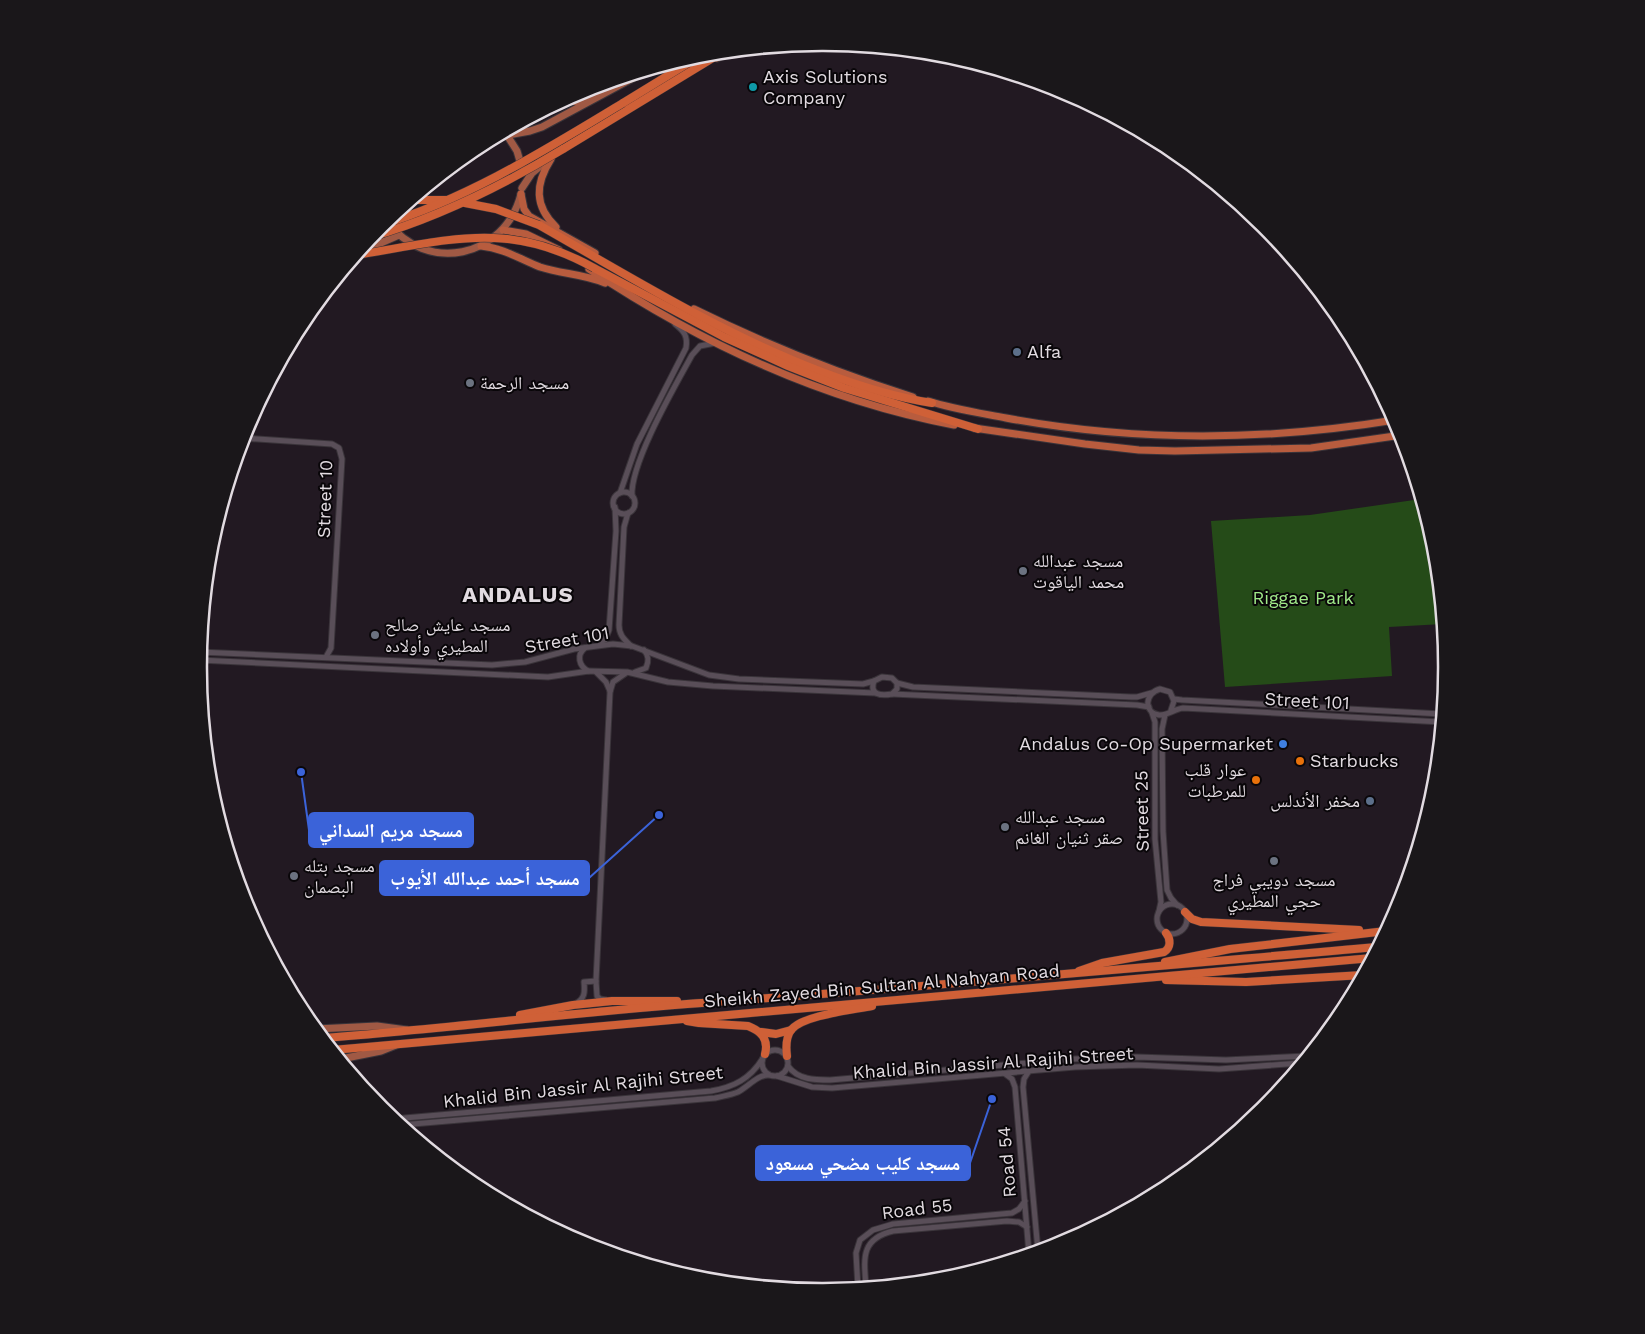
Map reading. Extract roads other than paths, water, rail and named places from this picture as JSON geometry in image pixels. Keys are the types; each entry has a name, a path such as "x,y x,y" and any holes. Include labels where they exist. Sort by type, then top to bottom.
{"highway":[{"path":"388,231 444,211 514,178 703,63"},
{"path":"403,217 438,205 512,169 678,69"},
{"path":"551,158 542,176 539,192 540,202 544,214 564,235"},
{"path":"522,191 526,212 539,223 666,298 734,334 802,364 859,385 902,398 932,402 1027,422 1087,430 1150,435 1192,437 1298,433 1387,421"},
{"path":"421,201 470,203 539,223 564,235 667,295 739,331 832,369 932,402"},
{"path":"531,236 529,227 533,222 539,223"},
{"path":"503,230 531,236 555,247 669,319 756,362 830,392 907,415 978,429 1139,450 1311,448 1393,436"},
{"path":"368,252 468,237 524,240 549,247 594,268 724,337 788,366 844,388 978,429"},
{"path":"481,246 502,250 541,267 597,280 620,289"},
{"path":"1185,912 1201,922 1379,931"},
{"path":"1131,969 1230,949 1378,932"},
{"path":"1073,974 1098,964 1164,952 1169,948 1170,943 1166,933"},
{"name":"Sheikh Zayed Bin Sultan Al Nahyan Road","path":"331,1037 717,1002 1073,974 1370,948"},
{"name":"Sheikh Zayed Bin Sultan Al Nahyan Road","path":"340,1049 1365,959"},
{"path":"1132,979 1246,982 1356,975"},
{"path":"678,1018 699,1023 748,1026 761,1032 776,1034 791,1030 805,1020 906,999"},
{"path":"499,1021 524,1014 573,1005 612,1001 717,1002"},
{"path":"787,1056 787,1043 791,1030"},
{"path":"761,1032 766,1042 764,1056"}],"main road":[{"path":"392,227 399,235 416,246 438,252 462,252 481,246 503,230 514,215 522,191 536,169 551,158 712,61"},
{"path":"518,133 530,132 616,87"},
{"path":"579,102 591,101"},
{"path":"509,138 520,160 522,191"},
{"path":"373,247 399,235"},
{"name":"Sheikh Zayed Bin Sultan Al Nahyan Road","path":"325,1029 377,1026 412,1031"},
{"name":"Sheikh Zayed Bin Sultan Al Nahyan Road","path":"347,1058 381,1051 396,1045"}],"street":[{"path":"596,645 605,640 609,630 616,531 615,499 620,493 637,444 686,348 686,336 683,330 669,319"},
{"path":"632,646 622,637 619,632 619,625 624,527 628,513 634,505 632,484 645,450 692,355 700,346 713,343 719,344"},
{"path":"677,366 682,367 684,370"},
{"name":"Street 10","path":"251,439 332,444 339,448 342,459 331,648"},
{"path":"620,493 628,492 632,496"},
{"path":"615,507 620,514 628,513"},
{"name":"Street 101","path":"207,656 325,657 510,664 596,645 613,644 632,646 710,675 739,679 863,684 874,681"},
{"path":"587,647 582,650 580,662 583,668 589,672"},
{"path":"325,657 331,648 337,658"},
{"path":"633,673 640,672 646,668 648,655 643,650"},
{"name":"Street 101","path":"207,657 454,673 548,677 589,672 627,672 668,682 875,693"},
{"path":"454,663 457,668 454,673"},
{"path":"476,674 475,667 478,664"},
{"path":"596,672 606,682 610,692"},
{"path":"612,1001 598,997 596,981 610,692 614,682 627,672"},
{"path":"882,676 888,676 897,683 913,687 1131,698 1163,689 1170,692 1174,698 1174,706 1165,714 1156,714 1150,709 1013,700 892,694 880,696 872,688 874,681 882,676"},
{"path":"757,688 761,686 760,680"},
{"path":"782,689 780,684 783,681"},
{"path":"892,694 897,689 897,683"},
{"path":"994,699 998,697 996,691"},
{"path":"1013,700 1011,694 1015,692"},
{"path":"1150,709 1148,701 1152,692"},
{"name":"Street 101","path":"1174,698 1192,701 1436,714"},
{"name":"Street 101","path":"1171,710 1194,708 1436,722"},
{"name":"Street 25","path":"1150,709 1155,722 1155,839 1161,904 1159,911"},
{"name":"Street 25","path":"1165,714 1162,729 1163,841 1167,890 1177,905"},
{"path":"1168,905 1177,905 1185,912 1187,920 1183,929 1176,933 1166,933 1160,928 1157,916 1159,911 1168,905"},
{"path":"573,1005 584,996 584,982 596,981"},
{"path":"779,1050 787,1056 788,1066 782,1074 777,1076 769,1075 763,1068 764,1056 769,1051 779,1050"},
{"name":"Khalid Bin Jassir Al Rajihi Street","path":"403,1117 711,1091 728,1088 740,1083 753,1073 764,1056"},
{"name":"Khalid Bin Jassir Al Rajihi Street","path":"788,1066 794,1074 822,1080 1113,1057 1226,1060 1299,1056"},
{"path":"1109,1066 1115,1063 1113,1057"},
{"path":"1137,1057 1135,1062 1137,1065"},
{"path":"1226,1060 1223,1064 1227,1068"},
{"name":"Khalid Bin Jassir Al Rajihi Street","path":"777,1076 822,1088 1109,1066 1227,1068 1293,1064"},
{"path":"933,1071 934,1079"},
{"name":"Road 54","path":"1030,1071 1024,1079 1024,1092 1037,1244"},
{"path":"922,1072 923,1080"},
{"name":"Road 54","path":"1003,1073 1012,1079 1015,1093 1028,1247"},
{"name":"Khalid Bin Jassir Al Rajihi Street","path":"411,1124 726,1096 750,1085 758,1077 769,1075"},
{"path":"1015,1093 1018,1090 1024,1092"},
{"path":"532,1106 530,1110 532,1114"},
{"path":"520,1108 520,1114"},
{"name":"Road 55","path":"858,1281 856,1253 860,1240 873,1230 892,1224 1007,1213 1019,1209 1025,1201"},
{"path":"1007,1213 1009,1216 1007,1220"},
{"name":"Road 55","path":"866,1281 865,1254 873,1240 884,1233 1007,1220 1019,1222 1027,1227"}],"place":[{"name":"Axis Solutions Company","path":"753,87"},
{"name":"Alfa","path":"1017,352"},
{"name":"مسجد الرحمة","path":"470,383"},
{"name":"مسجد عبدالله محمد الياقوت","path":"1023,571"},
{"name":"مسجد عايش صالح المطيري وأولاده","path":"375,635"},
{"name":"Andalus Co-Op Supermarket","path":"1283,744"},
{"name":"Starbucks","path":"1300,761"},
{"name":"مسجد مريم السداني","path":"301,772"},
{"name":"عوار قلب للمرطبات","path":"1256,780"},
{"name":"مخفر الأندلس","path":"1370,801"},
{"name":"مسجد أحمد عبدالله الأيوب","path":"659,815"},
{"name":"مسجد عبدالله صقر ثنيان الغانم","path":"1005,827"},
{"name":"مسجد دويبي فراج حجي المطيري","path":"1274,861"},
{"name":"مسجد بتله البصمان","path":"294,876"},
{"name":"مسجد كليب مضحي مسعود","path":"992,1099"}],"district":[{"name":"ANDALUS","path":"518,594"}],"park label":[{"name":"Riggae Park","path":"1303,598"}]}
